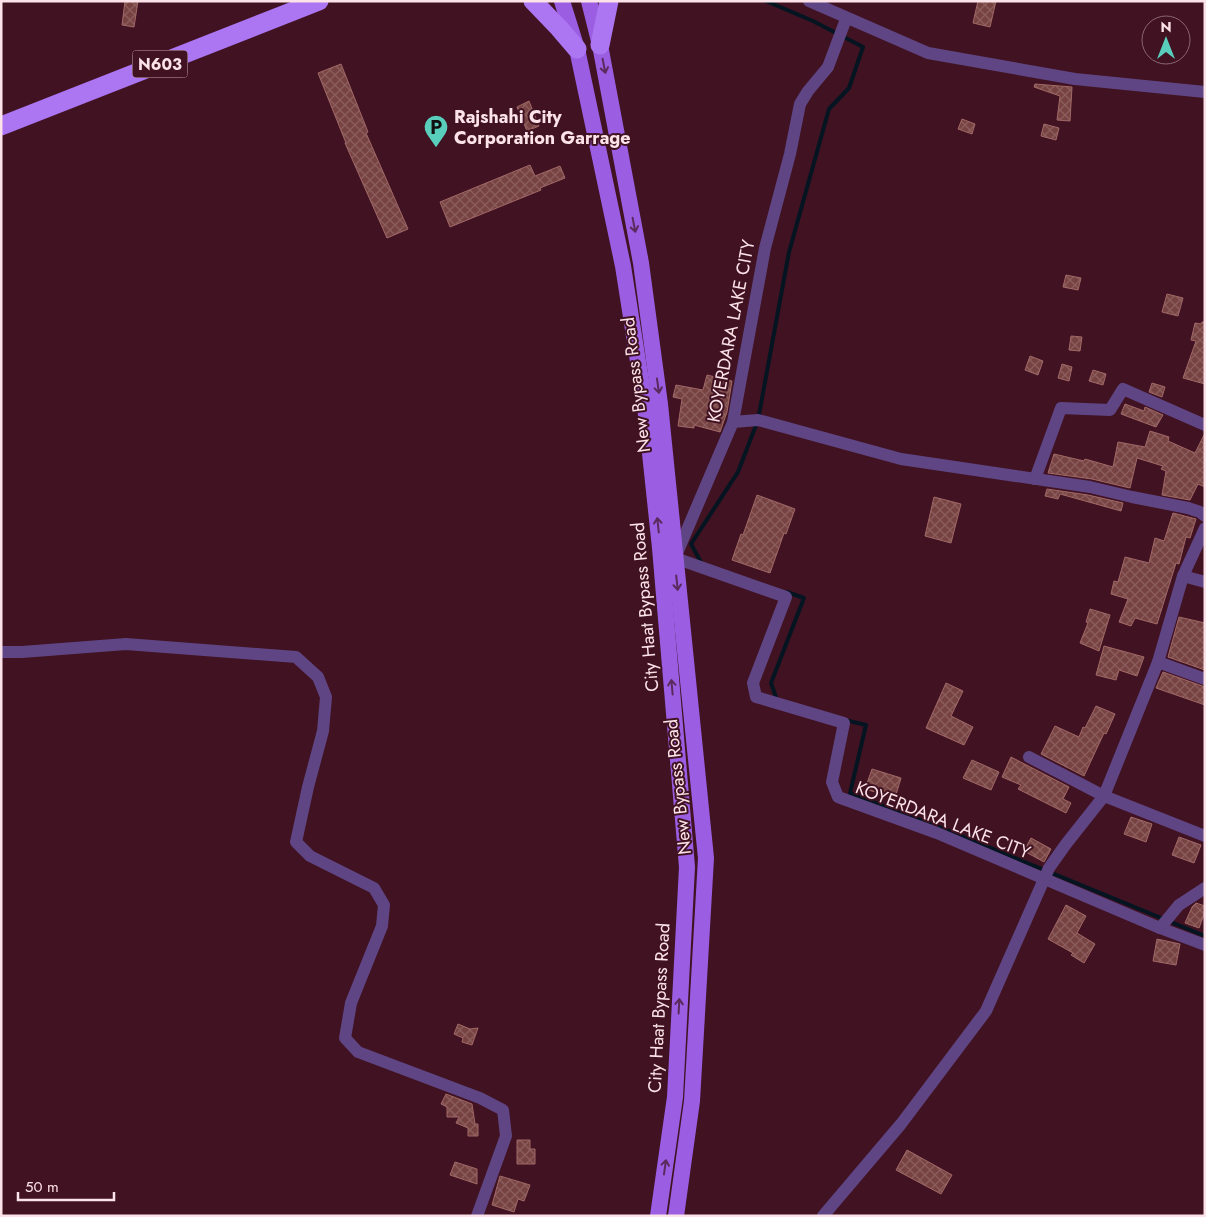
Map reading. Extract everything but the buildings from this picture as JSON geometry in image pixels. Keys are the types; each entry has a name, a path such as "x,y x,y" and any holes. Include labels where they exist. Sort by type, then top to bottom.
{"highway":[{"name":"N603","path":"1,126 319,1"},
{"path":"533,1 577,49"},
{"path":"600,45 609,1"}],"main road":[{"name":"City Haat Bypass Road","path":"562,1 577,49 623,266 645,406 660,541 687,867 674,1098 658,1216"},
{"name":"New Bypass Road","path":"589,1 600,45 641,263 660,404 674,558 706,858 692,1101 676,1216"}],"street":[{"path":"809,1 846,19 928,53 1075,79 1205,92"},
{"name":"KOYERDARA LAKE CITY","path":"846,19 828,67 800,104 790,154 765,248 733,422 674,558 786,597 753,683 756,697 844,724 832,782 838,797 1047,875 1160,928 1205,945"},
{"path":"1035,479 1061,408 1110,410 1123,389 1205,425"},
{"path":"733,422 758,420 901,459 1090,487 1132,498 1188,508 1205,516"},
{"path":"823,1216 901,1124 986,1011 1047,875 1066,844 1104,796 1158,662 1183,576 1205,528"},
{"path":"1183,576 1205,582"},
{"path":"1,652 126,644 296,657 318,678 326,697 323,731 296,842 310,856 374,888 384,905 382,926 351,1003 345,1038 358,1052 480,1098 502,1110 506,1136 477,1216"},
{"path":"1158,662 1205,678"},
{"path":"1029,757 1104,796 1205,836"},
{"path":"1160,928 1179,905 1205,888"}],"waterway":[{"path":"702,564 691,544 738,472 758,420 789,252 829,109 849,88 863,47 813,21 766,1"},
{"path":"777,700 771,683 804,598 787,592"},
{"path":"845,720 866,725 850,793 947,830 1205,936"}],"place":[{"name":"Rajshahi City Corporation Garrage","path":"436,148"}]}
